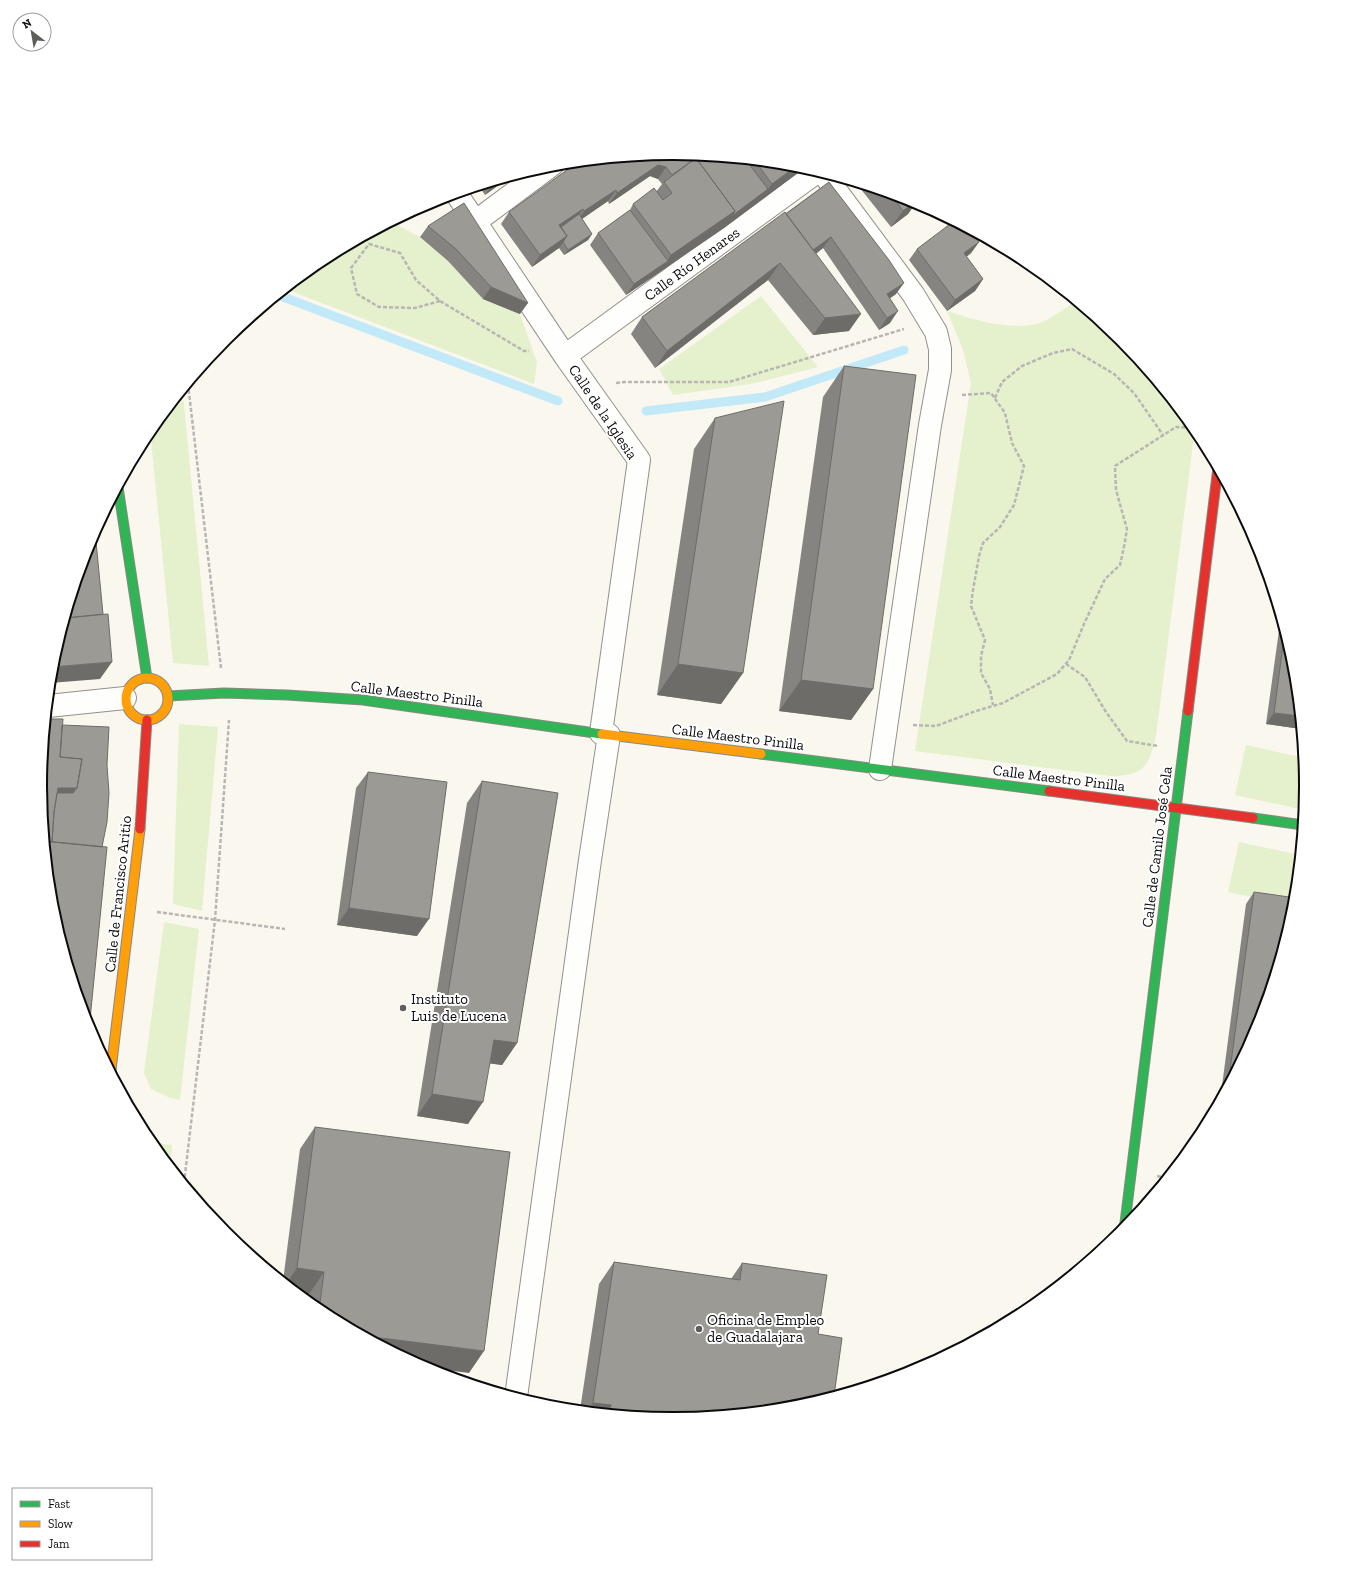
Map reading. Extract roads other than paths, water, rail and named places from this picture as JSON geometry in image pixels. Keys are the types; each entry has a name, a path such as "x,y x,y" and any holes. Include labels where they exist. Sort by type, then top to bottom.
{"street":[{"path":"475,222 538,175"},
{"name":"Calle Río Henares","path":"562,352 812,176"},
{"path":"828,179 913,294 936,332 940,349 940,370 930,425 880,768"},
{"name":"Calle de la Iglesia","path":"459,198 562,352 639,460 590,860 517,1392"},
{"name":"Calle de Camilo José Cela","path":"1125,1220 1217,475"},
{"path":"119,495 147,678"},
{"path":"147,678 158,681 163,685 168,696 165,710 155,719 148,720 134,717 129,712 125,698 126,692 134,682 147,678"},
{"name":"Calle Maestro Pinilla","path":"168,696 224,693 363,700 605,734 1177,807 1299,825"},
{"path":"52,706 125,698"},
{"name":"Calle de Francisco Aritio","path":"112,1063 139,843 148,720"}],"waterway":[{"path":"283,297 558,401"},
{"path":"646,411 765,397 904,350"}],"place":[{"name":"Instituto Luis de Lucena","path":"403,1008"},
{"name":"Oficina de Empleo de Guadalajara","path":"699,1329"}]}
